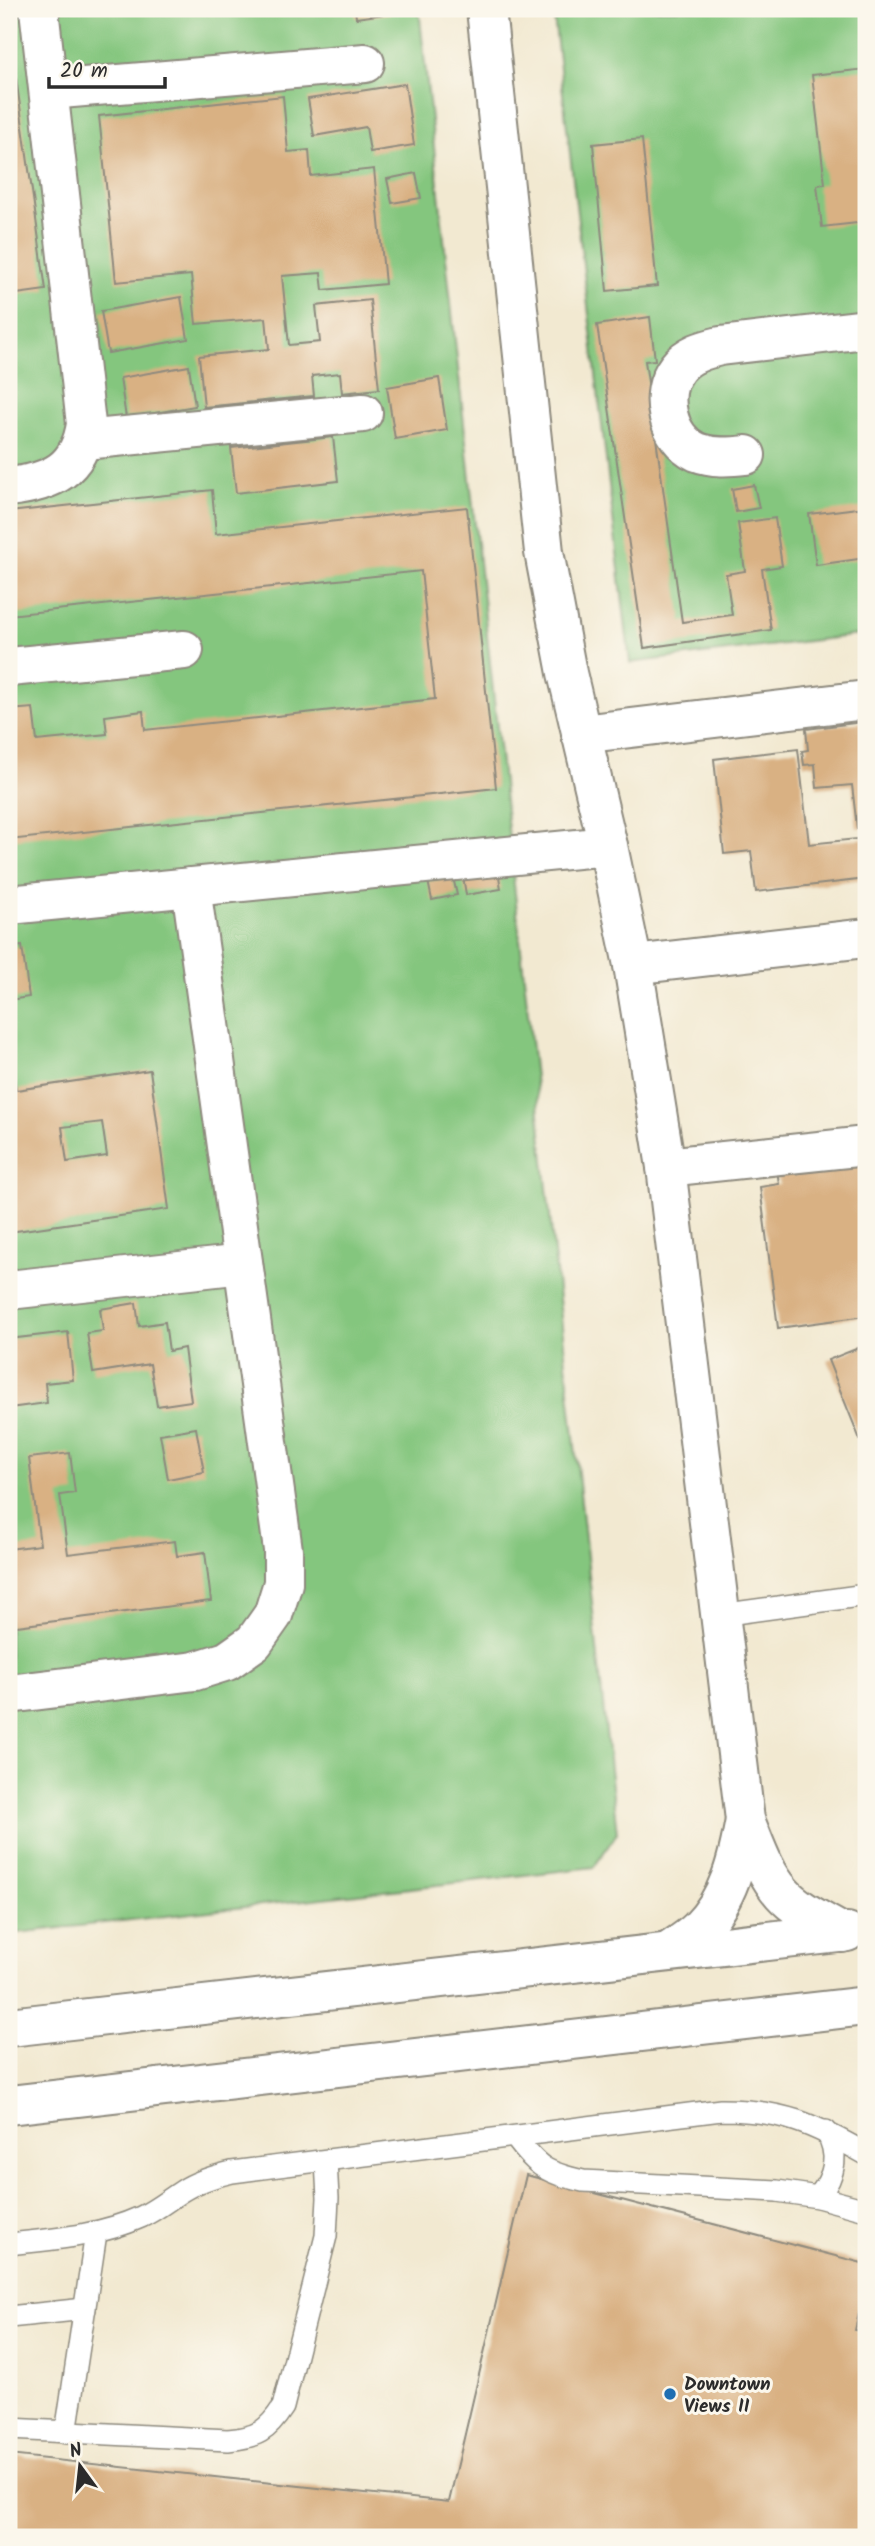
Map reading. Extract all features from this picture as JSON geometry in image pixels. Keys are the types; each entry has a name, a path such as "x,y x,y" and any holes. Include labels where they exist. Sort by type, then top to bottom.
{"street":[{"path":"9,487 34,484 56,476 73,461 84,440 86,424 39,9"},
{"path":"486,9 544,552 554,613 633,965 666,1167 745,1820 760,1857 782,1893 806,1913 854,1931"},
{"path":"49,90 365,63"},
{"path":"746,455 719,457 696,451 677,436 667,414 667,389 678,368 696,352 720,346 866,329"},
{"path":"84,440 363,413"},
{"path":"9,667 184,650"},
{"path":"581,734 866,700"},
{"path":"9,905 608,846"},
{"path":"9,1695 195,1671 227,1661 254,1642 273,1615 284,1583 283,1550 191,887"},
{"path":"633,965 866,938"},
{"path":"666,1167 866,1146"},
{"path":"9,1290 243,1264"},
{"path":"668,1952 699,1929 719,1902 737,1865 745,1820"},
{"path":"9,2027 854,1931"},
{"path":"9,2105 866,2006"}],"lane":[{"path":"720,1615 866,1595"},
{"path":"9,2244 96,2233 142,2216 184,2189 207,2178 232,2172 721,2110 775,2114 802,2121 826,2131 866,2154"},
{"path":"818,2197 827,2186 835,2158 833,2143 826,2131"},
{"path":"515,2137 533,2161 554,2174 583,2180 737,2187 818,2197 866,2210"},
{"path":"9,2429 228,2440 259,2433 272,2424 283,2407 326,2236 326,2161"},
{"path":"66,2433 96,2233"},
{"path":"9,2317 85,2309"}],"green space":[{"path":"9,9 419,9 617,1833 594,1867 9,1934"},
{"path":"553,9 866,9 866,634 630,663"}],"building":[{"path":"355,9 392,9 392,13 356,18"},
{"path":"9,28 46,290 9,295"},
{"path":"866,69 866,222 822,227 817,185 825,184 812,75"},
{"path":"405,84 414,145 370,152 366,127 314,136 308,99"},
{"path":"283,96 288,152 309,150 311,176 374,169 385,284 323,290 321,273 282,276 289,345 320,342 316,306 370,300 379,389 342,393 340,373 312,376 314,396 204,407 199,356 269,349 266,318 196,324 191,275 116,282 99,116"},
{"path":"642,139 657,286 607,291 593,144"},
{"path":"416,173 421,198 392,203 387,179"},
{"path":"181,297 188,339 108,353 101,311"},
{"path":"650,317 655,360 645,361 682,622 732,615 726,574 745,571 738,523 775,518 782,566 762,569 771,630 644,648 597,325"},
{"path":"189,366 195,406 126,418 120,378"},
{"path":"439,378 447,430 395,439 387,387"},
{"path":"333,437 338,481 236,493 231,448"},
{"path":"754,485 759,508 736,512 732,489"},
{"path":"212,490 216,534 467,507 496,788 9,840 9,710 33,708 37,741 107,734 105,716 143,711 145,730 435,699 421,571 9,615 9,512"},
{"path":"866,507 866,558 816,565 809,514"},
{"path":"863,722 866,744 866,827 857,828 852,785 817,788 815,764 804,765 802,751 808,750 806,729"},
{"path":"798,749 809,844 866,838 866,879 756,892 751,851 724,854 714,759"},
{"path":"498,870 501,889 466,895 463,876"},
{"path":"453,877 457,895 432,900 428,881"},
{"path":"22,946 29,997 9,1000 9,948"},
{"path":"10,1050 16,1090 150,1070 169,1209 9,1232","holes":["102,1122 107,1156 67,1162 62,1127"]},
{"path":"866,1156 866,1316 778,1328 760,1187 779,1184 777,1169"},
{"path":"136,1303 139,1326 165,1322 169,1351 184,1348 191,1401 157,1406 150,1364 93,1373 87,1333 103,1331 100,1309"},
{"path":"68,1332 73,1380 45,1383 47,1403 9,1408 9,1339"},
{"path":"866,1345 866,1440 861,1442 828,1360"},
{"path":"196,1428 204,1472 168,1479 160,1434"},
{"path":"70,1453 75,1493 60,1495 68,1554 175,1541 177,1556 205,1552 211,1601 9,1627 9,1549 40,1545 29,1458"},
{"name":"Downtown Views II","path":"526,2175 866,2264 866,2285 855,2330 866,2332 866,2514 860,2537 9,2537 9,2455 449,2502"}],"place":[{"name":"Downtown Views II","path":"670,2394"}]}
